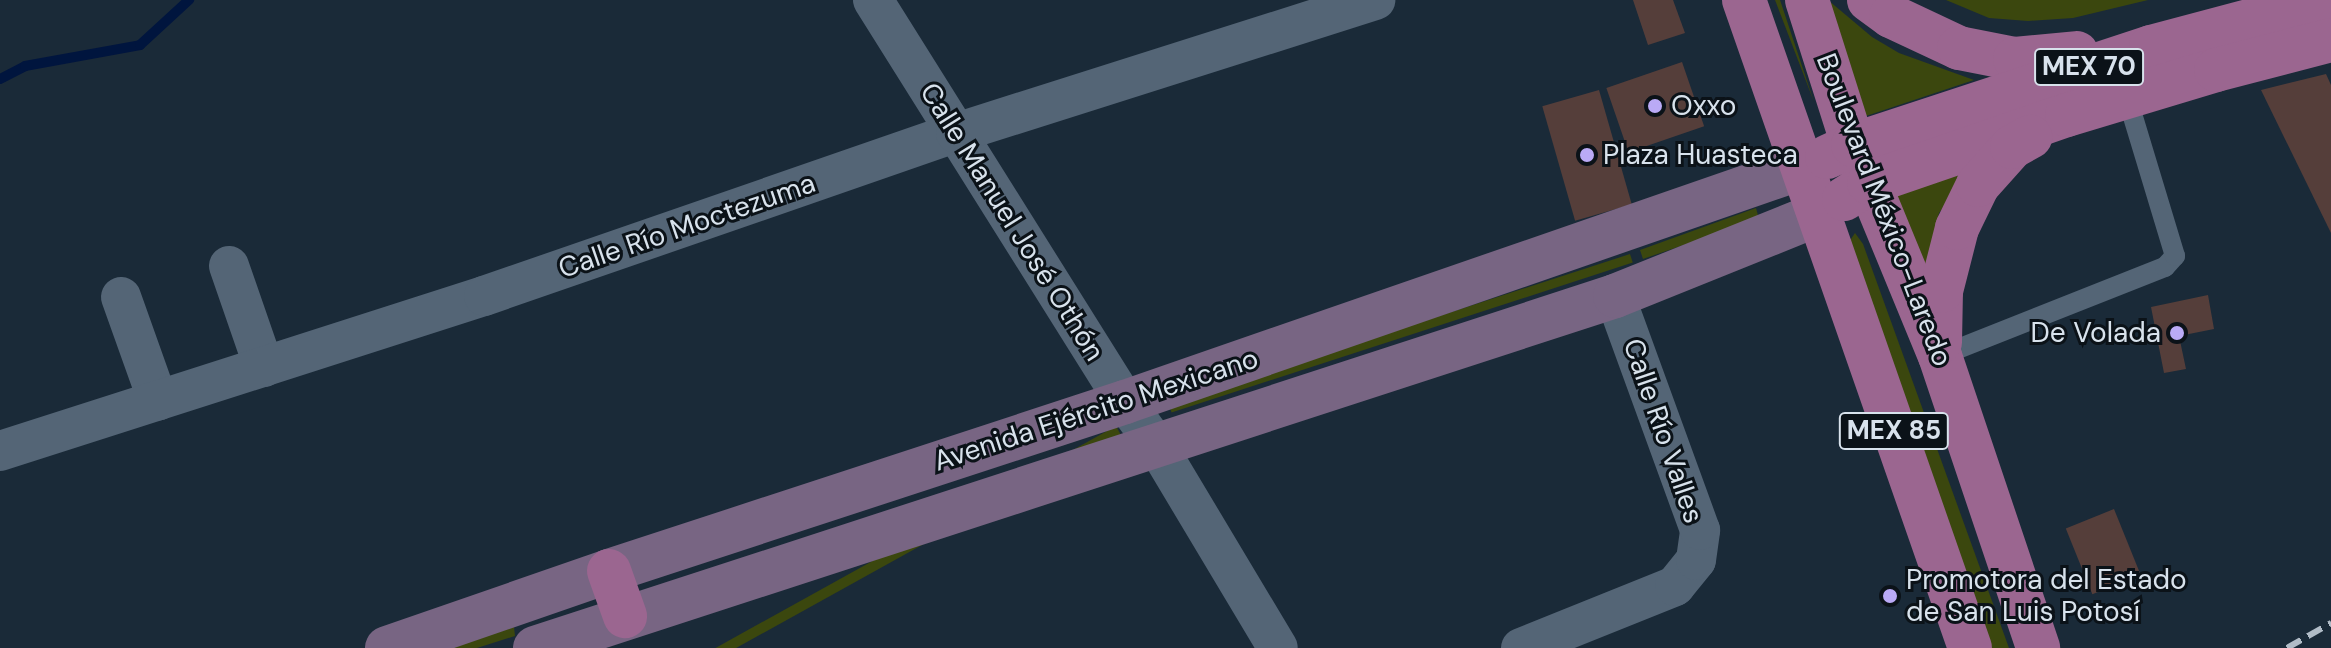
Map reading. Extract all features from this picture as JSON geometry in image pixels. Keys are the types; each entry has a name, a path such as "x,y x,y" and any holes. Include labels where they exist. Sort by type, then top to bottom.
{"main road":[{"name":"Boulevard México-Laredo","path":"1744,0 1970,648"},
{"name":"Boulevard México-Laredo","path":"1807,0 1861,164 1940,356 2038,648"},
{"path":"1869,0 1891,16 1959,48 2015,59 2151,47"},
{"name":"MEX 70","path":"1819,214 1861,164 2151,47 2328,0"},
{"name":"MEX 70","path":"1804,167 1861,164 2067,115 2331,40"},
{"path":"1940,356 1941,291 1946,264 1957,228 1978,185 2012,147 2067,115"},
{"name":"Avenida Ejército Mexicano","path":"387,648 609,571 1125,402 1804,167"},
{"name":"Avenida Ejército Mexicano","path":"535,648 625,616 1615,296 1819,214"},
{"path":"609,571 625,616"}],"street":[{"name":"Calle Manuel José Othón","path":"873,0 1125,402 1157,446 1278,648"},
{"name":"Calle Río Moctezuma","path":"0,451 484,296 956,133 1375,0"},
{"path":"229,266 264,367"},
{"name":"Calle Río Valles","path":"1533,646 1675,586 1696,560 1700,530 1615,296"},
{"path":"121,297 158,401"}],"lane":[{"path":"1940,356 2165,267 2175,256 2127,97"}],"green space":[{"path":"1775,0 1780,0 1814,102"},
{"path":"1828,0 1872,37 1899,53 1974,80 1863,117"},
{"path":"1946,0 2148,0 2073,18 2028,21 1989,18"},
{"path":"1978,161 1939,213 1925,277 1896,192"},
{"path":"1756,208 1759,219 1643,259 1640,250"},
{"path":"1855,233 1863,244 2009,648 1985,648 1849,242"},
{"path":"1630,254 1633,263 1172,412 1169,404"},
{"path":"1116,426 1121,435 736,648 716,648"},
{"path":"514,627 515,636 477,648 448,648"}],"building":[{"path":"1633,0 1673,0 1685,33 1648,45"},
{"name":"Oxxo","path":"1682,62 1704,126 1628,152 1606,88"},
{"path":"2326,74 2331,85 2331,233 2261,90"},
{"name":"Plaza Huasteca","path":"1599,90 1632,204 1575,221 1542,106"},
{"name":"De Volada","path":"2208,295 2214,329 2179,336 2186,369 2164,373 2151,307"},
{"path":"2114,509 2141,575 2092,594 2066,528"}],"waterway":[{"path":"0,79 25,66 140,45 189,0"}],"railway":[{"path":"2287,648 2331,623"}],"place":[{"name":"Oxxo","path":"1655,106"},
{"name":"Plaza Huasteca","path":"1587,155"},
{"name":"De Volada","path":"2177,333"},
{"name":"Promotora del Estado de San Luis Potosí","path":"1890,596"}]}
